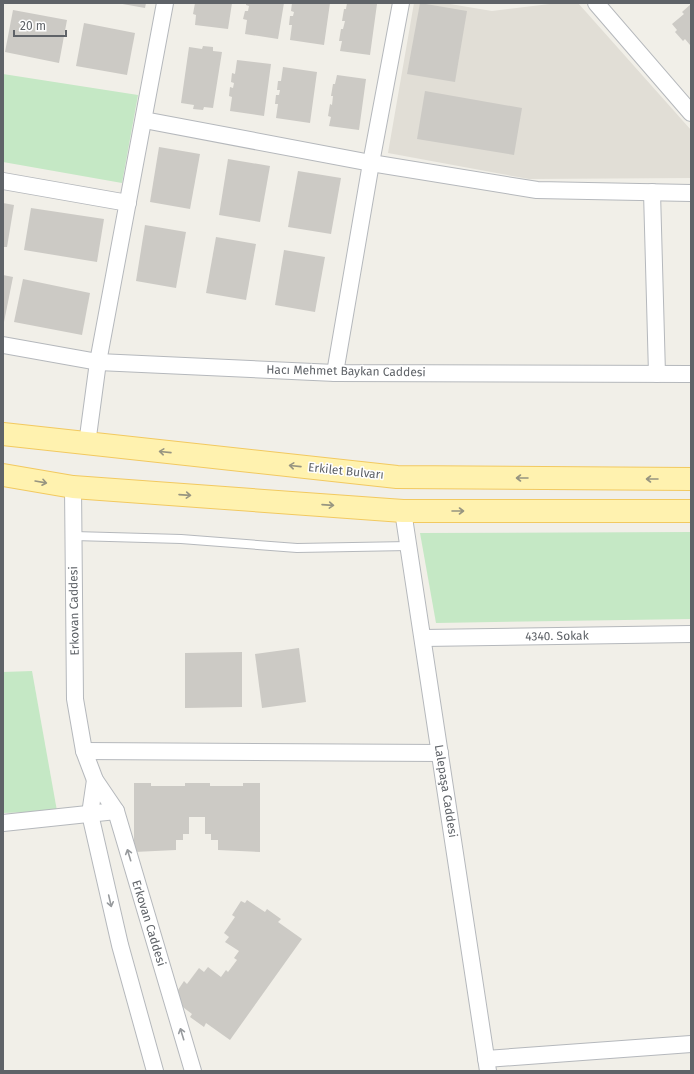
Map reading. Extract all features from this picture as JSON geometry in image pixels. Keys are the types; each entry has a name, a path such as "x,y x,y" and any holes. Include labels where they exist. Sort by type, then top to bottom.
{"main road":[{"name":"Erkilet Bulvarı","path":"3,434 397,477 691,479"},
{"path":"3,475 73,487 403,511 691,511"}],"street":[{"path":"87,444 98,362 165,3"},
{"path":"335,373 371,163 401,3"},
{"path":"596,3 691,113"},
{"path":"144,120 371,163 537,190 691,193"},
{"path":"3,181 128,203"},
{"path":"652,192 657,374"},
{"name":"Hacı Mehmet Baykan Caddesi","path":"3,345 98,362 335,373 691,374"},
{"name":"Erkovan Caddesi","path":"73,487 75,699 84,751 95,780 116,811 193,1071"},
{"name":"Lalepaşa Caddesi","path":"403,511 487,1065"},
{"name":"4340. Sokak","path":"423,638 691,634"},
{"path":"84,751 440,753"},
{"name":"Erkovan Caddesi","path":"95,780 90,814 120,945 155,1071"},
{"path":"3,823 116,811"},
{"path":"487,1065 691,1044"}],"lane":[{"path":"74,536 180,539 297,548 409,546"}],"shaded area":[{"path":"414,3 444,3 492,11 558,3 578,3 691,130 691,178 529,179 388,153"}],"green space":[{"path":"3,74 138,95 122,183 3,162"},
{"path":"691,532 691,619 436,623 420,533"},
{"path":"32,671 57,811 3,813 3,672"}],"building":[{"path":"117,3 146,3 145,8"},
{"path":"195,3 232,3 228,29 195,25 196,15 193,14"},
{"path":"246,3 284,3 278,39 245,34 247,20 243,19 245,11 248,11 249,6 246,5"},
{"path":"292,3 330,3 324,45 290,40 292,25 289,25 290,16 293,16 294,12 291,11"},
{"path":"347,3 377,4 370,55 340,51 342,41 339,41 341,29 343,29 345,21 342,21 344,9 346,9"},
{"path":"420,3 467,11 455,82 407,74"},
{"path":"691,4 690,45 685,39 683,41 675,32 677,30 672,24 684,14 682,12"},
{"path":"13,10 67,20 59,63 5,52"},
{"path":"84,23 135,33 127,75 76,66"},
{"path":"203,46 213,47 213,51 222,52 213,108 204,107 203,110 193,109 194,105 181,103 189,47 202,49"},
{"path":"237,60 271,64 264,116 230,111 232,97 229,96 230,87 233,88 234,83 231,82 232,73 235,74"},
{"path":"283,67 317,72 310,123 276,118 278,104 275,104 276,95 279,95 280,90 277,90 278,81 281,81"},
{"path":"337,75 366,79 359,130 329,126 331,117 328,116 330,104 332,105 333,96 331,96 333,84 335,84"},
{"path":"425,91 522,108 514,155 417,139"},
{"path":"159,147 200,154 190,209 150,202"},
{"path":"228,159 270,166 260,222 219,215"},
{"path":"298,171 341,178 331,234 288,227"},
{"path":"3,203 14,205 7,247 3,247"},
{"path":"31,208 104,219 97,262 24,250"},
{"path":"145,225 186,232 176,288 136,281"},
{"path":"216,237 256,244 246,300 206,293"},
{"path":"284,250 325,257 315,312 275,305"},
{"path":"3,275 13,277 4,322 3,322"},
{"path":"23,279 90,293 82,335 14,322"},
{"path":"299,648 306,702 262,708 255,654"},
{"path":"242,652 242,707 185,708 185,653"},
{"path":"134,783 151,783 151,786 185,786 185,783 210,783 210,786 243,786 243,783 260,783 260,852 218,850 218,840 211,840 211,834 205,834 205,817 189,817 189,834 183,834 183,840 176,840 176,850 134,852"},
{"path":"247,900 265,912 267,909 281,919 278,922 302,939 230,1040 206,1023 204,1027 190,1017 192,1014 175,1001 174,996 184,981 187,984 199,968 204,972 208,967 221,977 226,970 228,972 237,960 234,958 239,951 225,942 229,937 224,933 235,917 232,915 241,901 245,903"}]}
